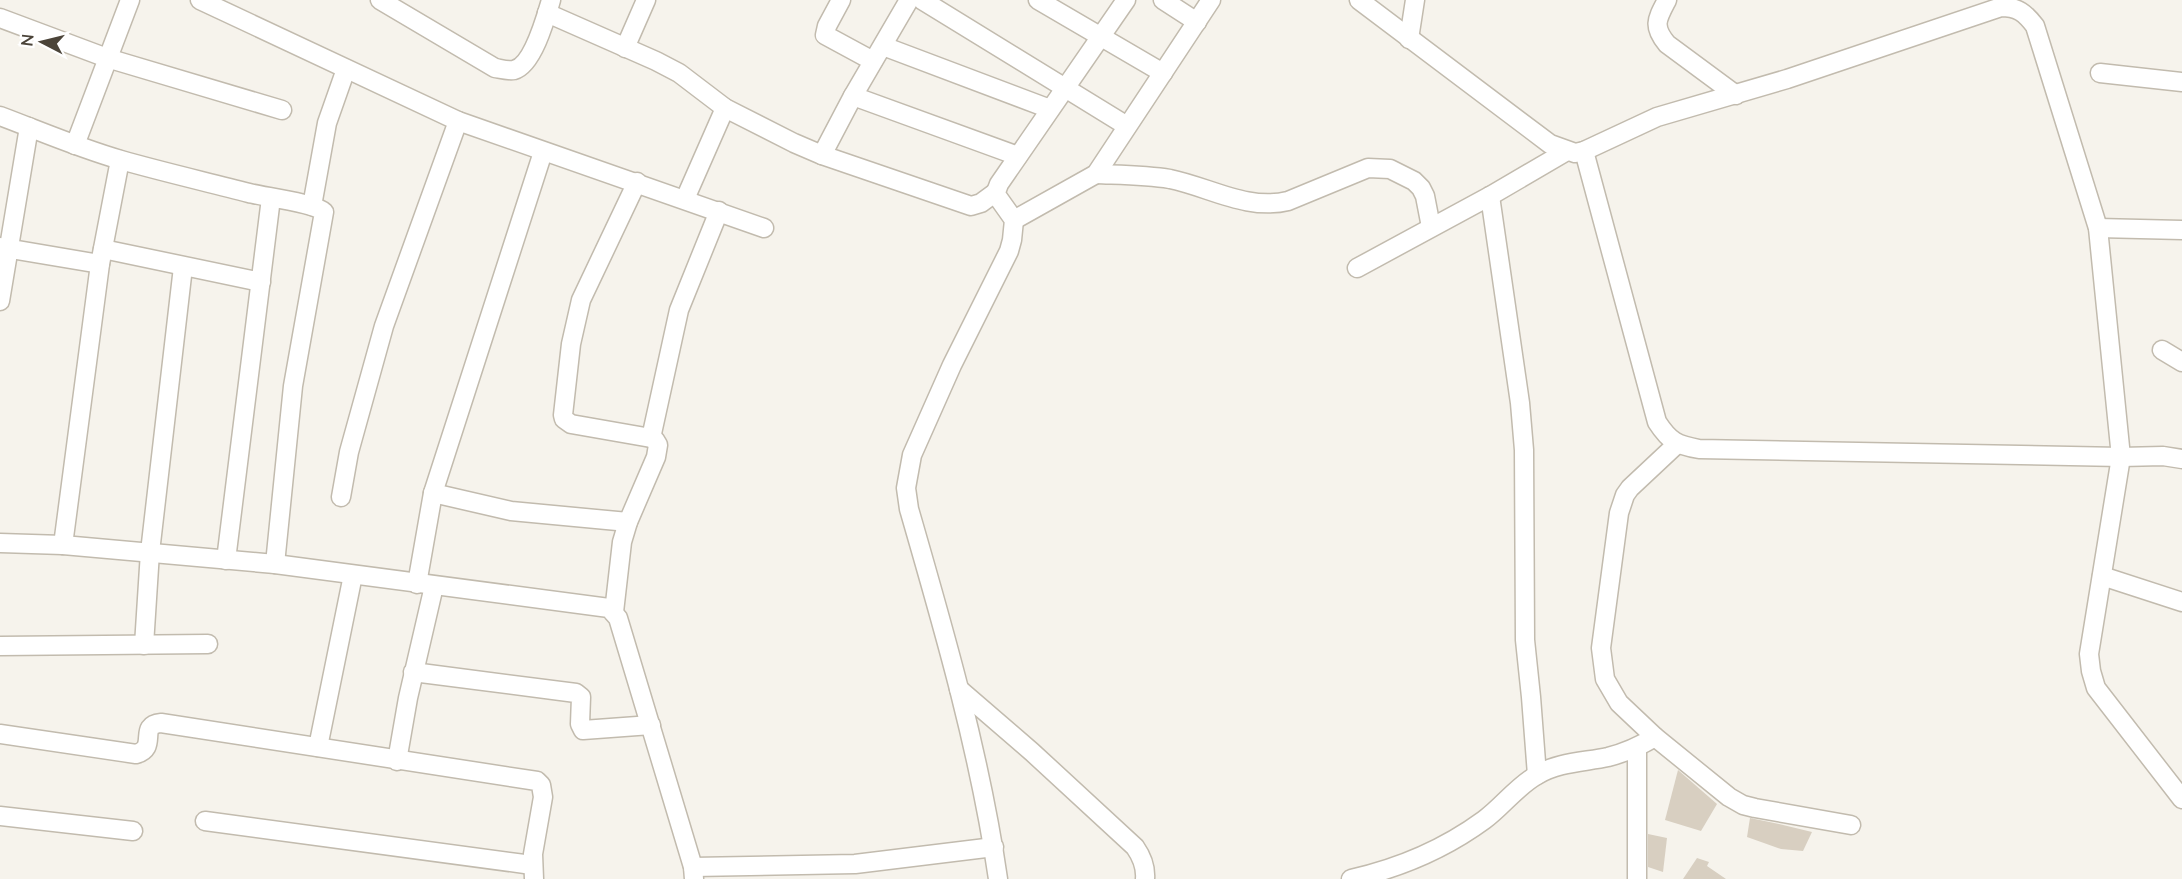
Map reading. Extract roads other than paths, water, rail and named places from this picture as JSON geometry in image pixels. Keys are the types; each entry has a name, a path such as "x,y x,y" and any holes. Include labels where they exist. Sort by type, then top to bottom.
{"street":[{"path":"75,145 130,0"},
{"path":"200,0 458,121 764,228"},
{"path":"380,0 495,68 507,70 515,70 529,58 550,6 626,48 679,73 725,108 794,143 822,155 971,206 981,204 996,192 1018,156 1126,0"},
{"path":"626,48 646,0"},
{"path":"822,155 852,96 909,0"},
{"path":"922,0 1128,126"},
{"path":"1038,0 1163,73"},
{"path":"1163,0 1197,22"},
{"path":"1014,220 1096,174 1211,0"},
{"path":"1359,0 1550,144 1576,151"},
{"path":"1409,39 1415,0"},
{"path":"1667,0 1658,18 1657,27 1660,35 1667,44 1736,95"},
{"path":"838,1 825,34 878,54 1050,109"},
{"path":"1357,268 1576,151 1657,117 1736,95 2013,3 2035,26 2098,228 2121,457 2089,654 2091,671 2096,688 2182,799"},
{"path":"0,18 107,58 282,110"},
{"path":"312,206 327,123 346,69"},
{"path":"2100,73 2182,82"},
{"path":"852,96 1018,156"},
{"path":"685,200 725,108"},
{"path":"0,116 120,160 322,210 324,217 293,386 275,564"},
{"path":"341,497 350,452 384,326 458,121"},
{"path":"0,301 4,247 29,127"},
{"path":"1576,151 1657,423 1664,433 1677,444 1699,449 2163,456 2182,459"},
{"path":"397,760 413,672 425,585 433,493 543,152"},
{"path":"63,545 102,256 120,160"},
{"path":"1096,174 1151,176 1249,201 1276,204 1368,168 1390,169 1414,181 1421,188 1425,196 1431,227"},
{"path":"614,612 620,559 628,522 658,451 658,445 651,438 571,424 564,419 563,415 571,344 581,300 637,182"},
{"path":"996,192 999,200 1014,220 1009,251 952,365 912,455 906,488 909,509 959,689 994,847 998,879"},
{"path":"1490,196 1520,403 1524,450 1525,640 1536,775"},
{"path":"225,561 271,198"},
{"path":"651,438 680,310 719,212"},
{"path":"2098,228 2182,230"},
{"path":"4,247 102,256 183,267 261,282"},
{"path":"144,645 150,552 183,267"},
{"path":"2162,350 2182,362"},
{"path":"1677,444 1630,488 1619,513 1601,648 1605,679 1619,703 1654,737 1722,792 1743,805 1851,825"},
{"path":"433,493 511,512 628,522"},
{"path":"0,543 63,545 275,564 425,585 604,606 614,612 618,618 693,873 855,864 994,847"},
{"path":"318,747 352,575"},
{"path":"2102,576 2182,602"},
{"path":"0,646 208,644"},
{"path":"413,672 576,693 581,697 580,724 583,730 651,725"},
{"path":"959,689 1032,752 1135,847 1141,855 1145,879"},
{"path":"0,734 136,754 148,747 149,729 161,723 508,775 537,781 541,785 543,797 533,872 206,820"},
{"path":"1351,879 1386,871 1417,860 1484,820 1536,775 1556,767 1609,757 1636,747 1654,737"},
{"path":"1636,747 1637,879"},
{"path":"0,816 133,831"}]}
